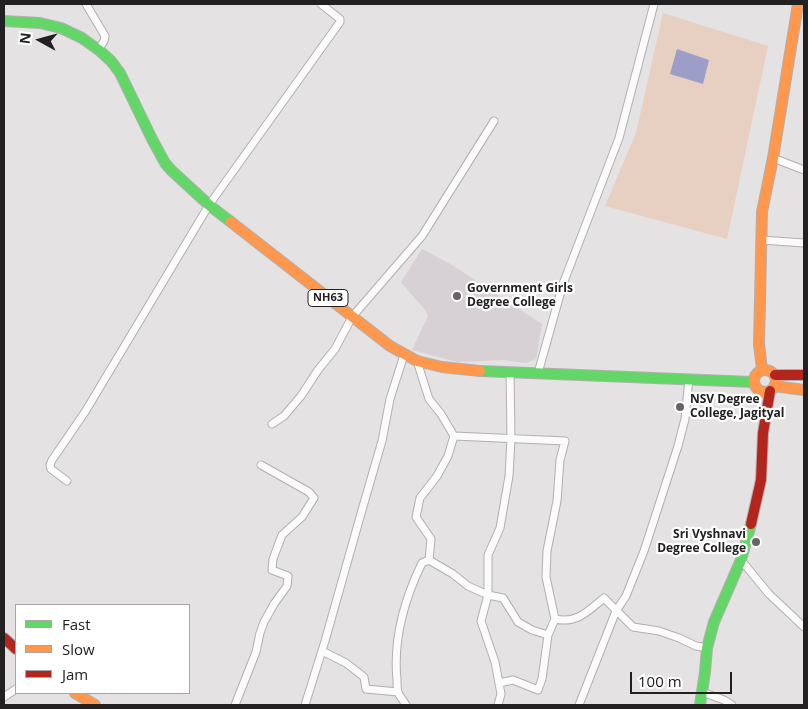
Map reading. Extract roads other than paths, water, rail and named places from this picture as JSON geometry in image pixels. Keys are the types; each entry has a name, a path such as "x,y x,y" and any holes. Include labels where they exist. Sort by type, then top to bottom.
{"main road":[{"path":"762,369 759,344 762,212 800,18 798,4"},
{"name":"NH63","path":"4,21 23,20 38,22 69,30 98,49 115,64 152,139 171,170 210,205 352,317 404,355 442,367 510,372 753,382 755,388 762,392 772,389 804,390"},
{"path":"753,382 755,374 762,369 769,370 775,375 804,375"},
{"path":"700,705 707,648 718,611 741,560 754,511 761,480 764,433 772,389 776,378 775,375"},
{"path":"4,638 15,648"},
{"path":"77,694 95,705"}],"street":[{"path":"86,4 105,36 98,49"},
{"path":"67,482 51,469 50,464 52,460 84,412 210,205 340,22 340,19 321,4"},
{"path":"538,373 563,284 619,138 654,4"},
{"path":"272,424 284,416 301,396 335,349 352,317 422,236 494,121"},
{"path":"773,158 804,170"},
{"path":"761,240 804,243"},
{"path":"305,705 382,441 390,399 404,355"},
{"path":"417,360 429,399 441,414 454,436 448,456 437,476 420,498 416,517 431,539 429,560"},
{"path":"498,705 501,694 496,662 481,621 488,595 488,555 500,528 510,476 510,372"},
{"path":"579,705 616,610 626,596 644,551 678,446 685,419 689,379"},
{"path":"454,436 565,442 560,460 557,501 547,551 546,577 555,619 548,635 542,679 538,690 513,680 499,683"},
{"path":"235,705 256,652 264,622 287,586 288,576 272,570 273,559 282,535 302,517 314,498 309,492 262,465"},
{"path":"429,560 453,574 468,586 488,595 503,598 518,622 532,630 548,635"},
{"path":"406,705 398,692 396,671 396,653 400,627 415,578 422,563 429,560"},
{"path":"741,560 769,594 804,627"},
{"path":"555,619 563,621 578,618 604,598 633,627 659,631 696,646 707,648"},
{"path":"322,651 346,663 364,677 366,689 398,692"},
{"path":"4,697 15,690"},
{"path":"702,692 732,705"}],"water":[{"path":"677,49 709,60 703,84 670,74"}],"place":[{"name":"Government Girls Degree College","path":"457,296"},
{"name":"NSV Degree College, Jagityal","path":"680,407"},
{"name":"Sri Vyshnavi Degree College","path":"756,542"}]}
